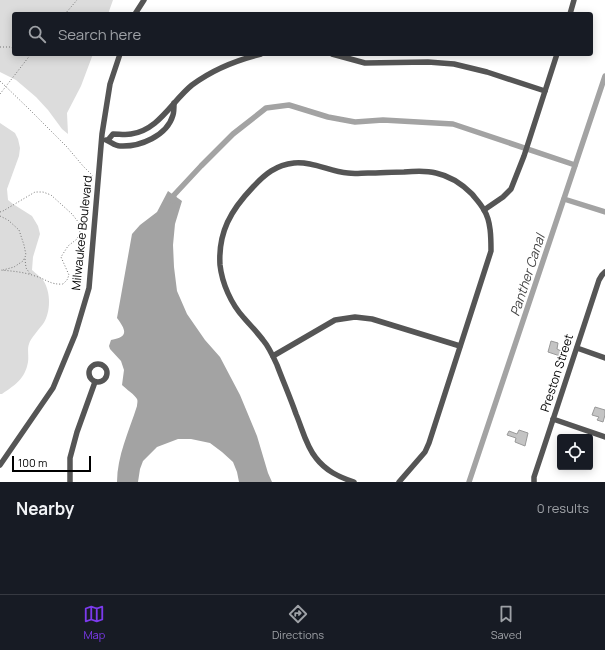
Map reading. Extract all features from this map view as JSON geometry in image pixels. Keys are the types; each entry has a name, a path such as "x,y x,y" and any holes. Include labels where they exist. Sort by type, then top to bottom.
{"street":[{"path":"136,12 144,0"},
{"path":"571,12 574,0"},
{"name":"Milwaukee Boulevard","path":"0,465 53,388 75,335 89,288 110,84 119,56"},
{"path":"174,103 173,116 169,124 160,135 146,142 131,145 119,146 105,140 113,134 131,134 142,131 156,124 174,103 191,87 215,71 237,61 254,56"},
{"path":"339,56 365,63 428,62 454,64 487,72 545,91"},
{"path":"484,210 503,197 511,189 524,156 556,56"},
{"path":"142,131 146,142"},
{"path":"354,482 340,477 332,472 316,458 306,440 286,385 273,356 264,340 243,317 234,304 228,294 222,278 220,250 222,236 234,208 272,169 286,164 302,163 348,173 418,171 437,173 461,184 484,210 488,220 491,238 491,251 425,452 399,482"},
{"name":"Preston Street","path":"534,482 534,477 599,280 605,272"},
{"path":"273,356 335,320 355,318 372,319 460,346"},
{"path":"577,348 605,358"},
{"path":"70,482 70,458 77,432 95,382"},
{"path":"554,420 605,437"}],"path":[{"path":"67,12 77,0"},
{"path":"0,47 12,48"},
{"path":"0,94 29,56"},
{"path":"0,81 67,147 83,166 99,180"},
{"path":"0,212 3,212 35,192 43,192 51,194 72,214 79,223 80,231 77,239 68,246 61,257 69,275 63,284 55,285 35,276 0,270"},
{"path":"0,216 8,220 19,230 26,255 24,261 14,267 0,270"},
{"path":"24,259 26,268 31,275"}],"shaded area":[{"path":"0,0 113,0 109,12 12,12 12,56 92,56 81,86 67,113 68,134 62,129 36,97 16,80 0,72"},
{"path":"0,123 15,133 20,148 19,156 7,189 8,200 32,216 38,226 40,234 33,257 32,270 46,285 49,296 49,308 46,319 29,344 27,368 22,377 2,394 0,394"},
{"path":"168,191 182,201 175,224 173,245 177,291 187,314 205,340 220,357 240,395 257,436 272,482 239,482 233,462 210,443 191,439 178,439 157,447 143,461 138,482 117,482 121,453 137,406 137,399 122,385 124,370 121,361 109,346 111,340 121,337 124,332 124,329 117,318 132,234 140,225 157,212"}],"building":[{"path":"551,341 558,343 557,349 561,351 560,356 548,352"},
{"path":"595,407 605,410 603,422 597,420 599,417 592,415"},
{"path":"519,430 528,433 525,446 515,442 516,438 507,435 509,431 517,434"}],"waterway":[{"name":"Panther Canal","path":"469,482 605,76"},
{"path":"173,201 174,195 233,134 266,108 289,105 328,117 355,122 383,120 453,124 575,165"},
{"path":"564,199 605,212"}]}
